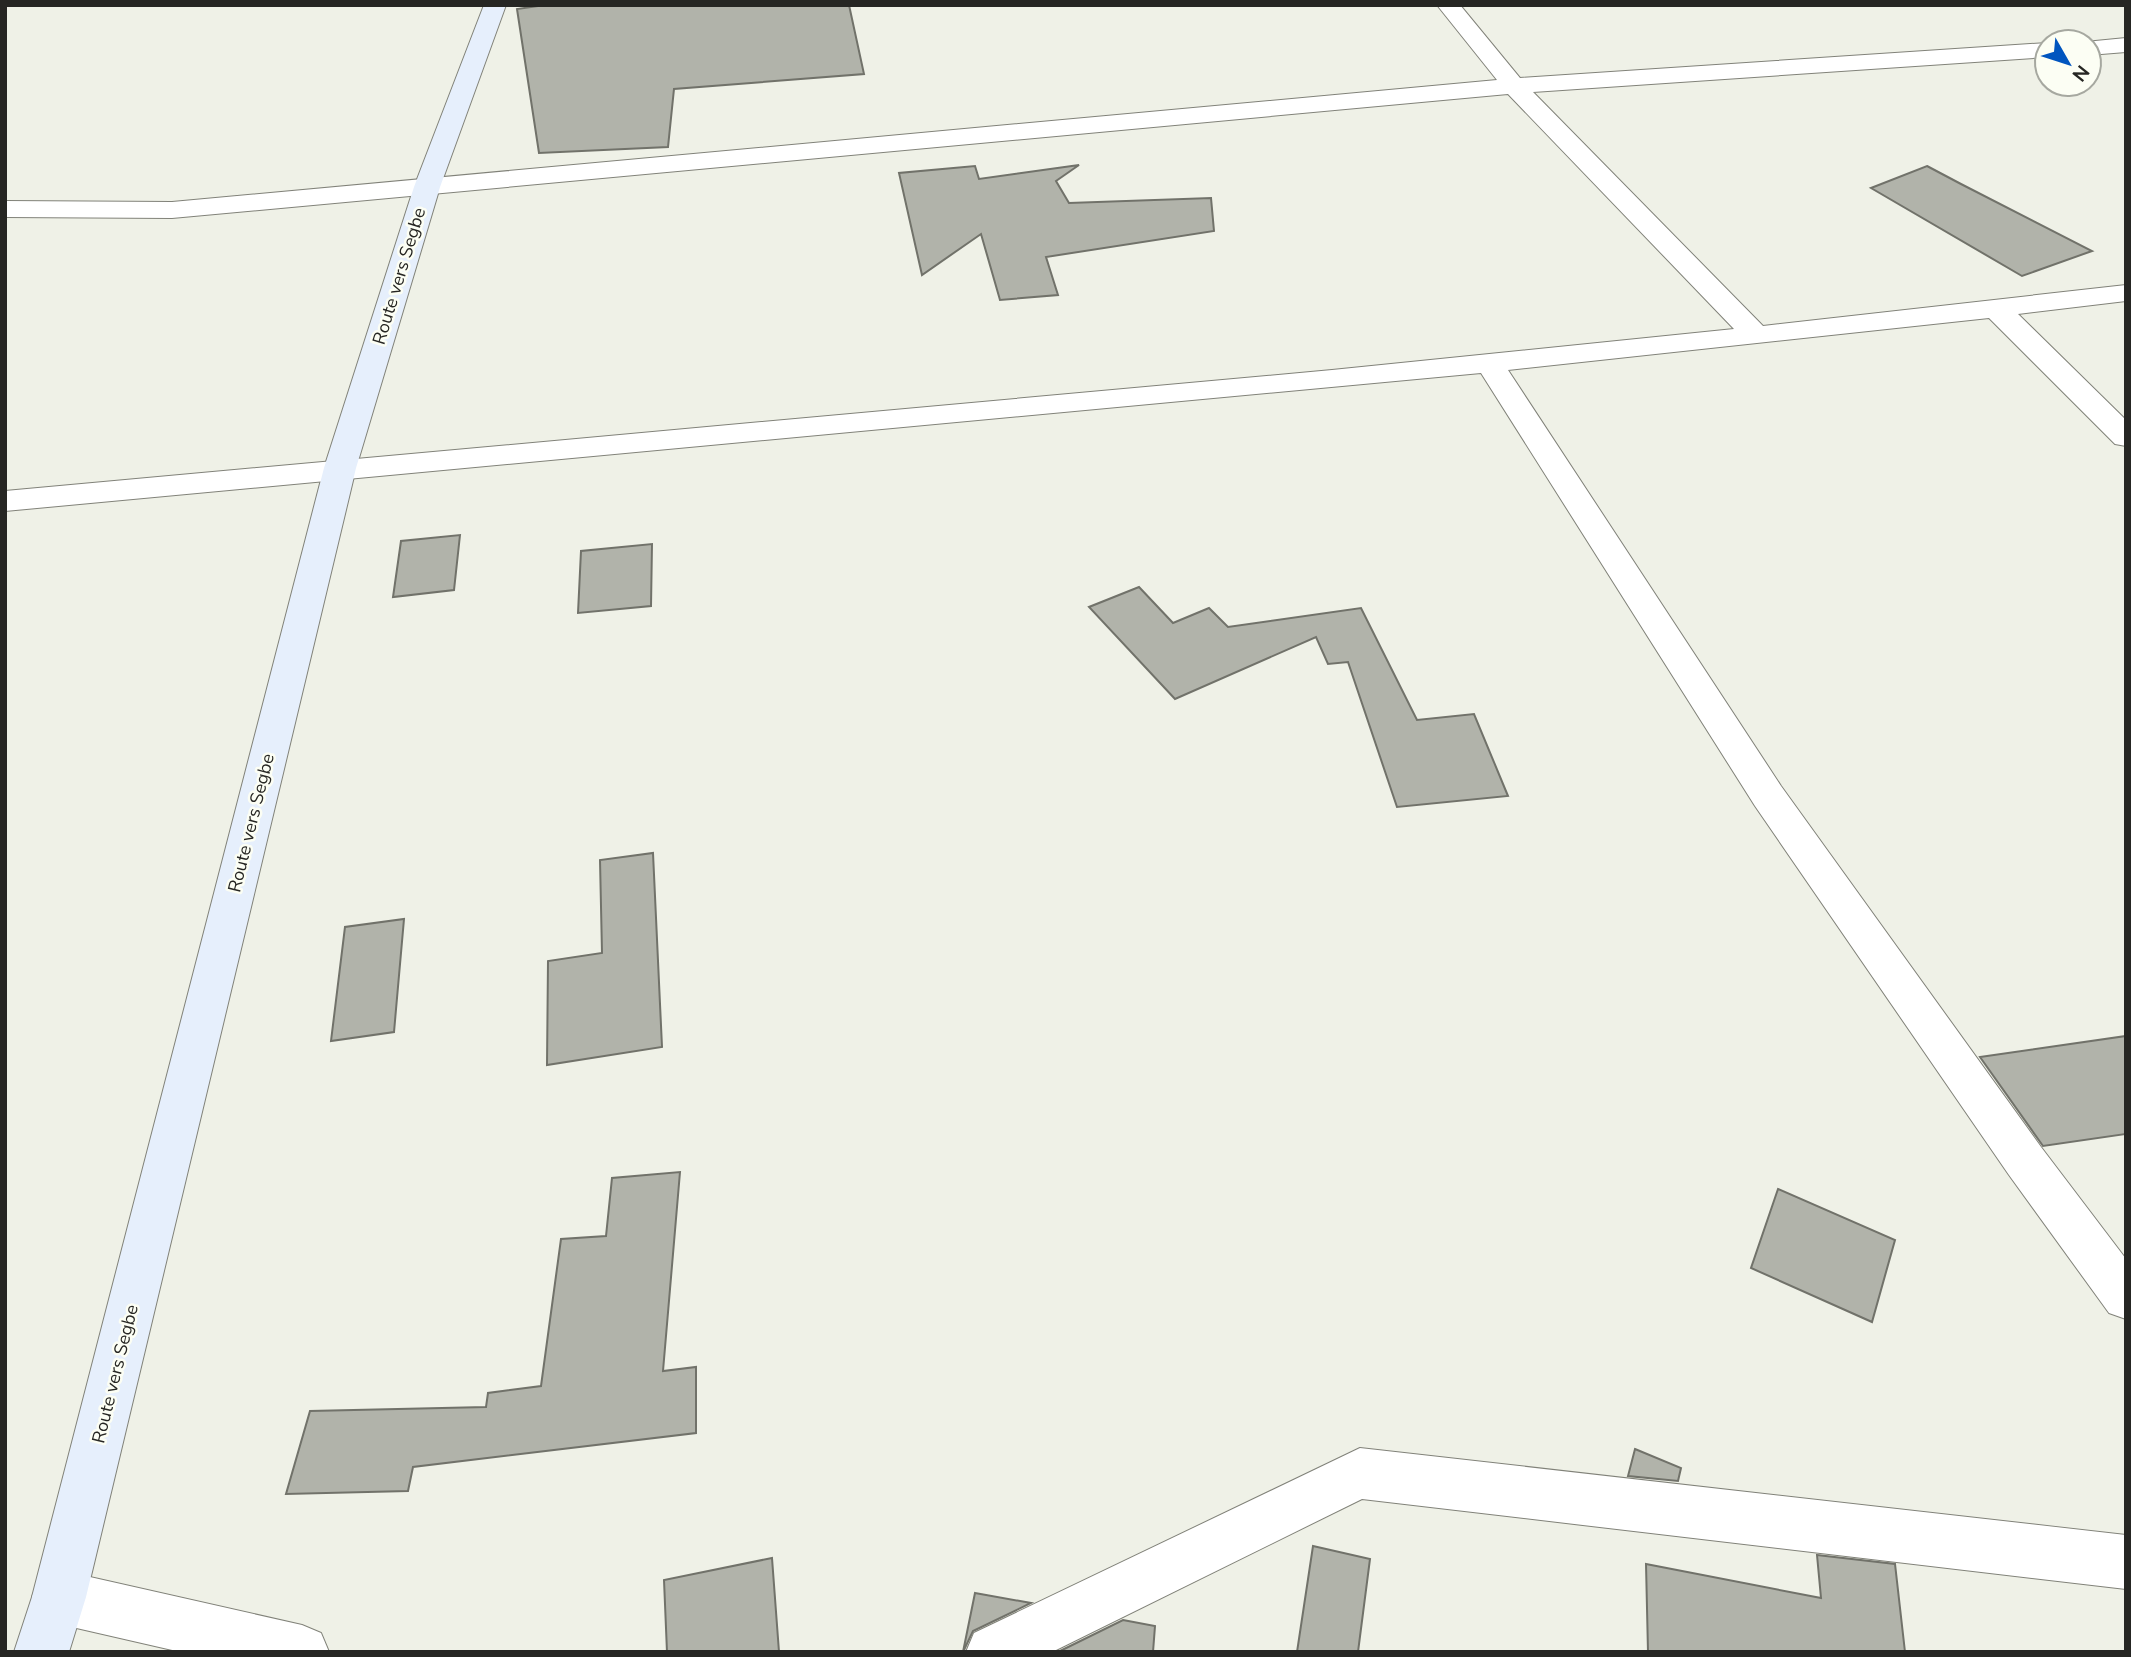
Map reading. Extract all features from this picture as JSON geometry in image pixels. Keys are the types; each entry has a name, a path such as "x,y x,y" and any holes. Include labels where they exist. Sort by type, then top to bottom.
{"main road":[{"name":"Route vers Segbe","path":"41,1652 59,1597 340,468 427,187 495,5"}],"street":[{"path":"1448,5 1514,86 1756,336"},
{"path":"2103,47 2126,45"},
{"path":"5,209 172,209 1514,86 2033,52"},
{"path":"5,501 340,468 1491,366 2126,293"},
{"path":"1996,309 2126,437"},
{"path":"1491,366 1768,796 2025,1161 2126,1297"},
{"path":"993,1652 1360,1473 2126,1562"},
{"path":"59,1597 302,1652"}],"building":[{"path":"545,5 849,5 864,74 674,89 668,147 539,153 517,9"},
{"path":"1079,165 1056,181 1069,203 1211,198 1214,231 1046,257 1058,295 1000,300 981,234 922,275 899,173 975,166 979,179"},
{"path":"1927,166 2092,251 2022,276 1871,188"},
{"path":"460,535 454,590 393,597 401,541"},
{"path":"652,544 651,606 578,613 581,551"},
{"path":"1139,587 1173,623 1209,608 1228,627 1361,608 1417,720 1474,714 1508,796 1397,807 1348,662 1328,664 1316,637 1175,699 1089,607"},
{"path":"653,853 662,1047 547,1065 548,961 602,953 600,860"},
{"path":"404,919 394,1032 331,1041 345,927"},
{"path":"2126,1036 2126,1134 2043,1146 1980,1057"},
{"path":"680,1172 663,1371 696,1367 696,1433 413,1467 408,1491 286,1494 310,1411 486,1407 488,1393 541,1386 561,1239 606,1236 612,1178"},
{"path":"1778,1189 1895,1240 1872,1322 1751,1268"},
{"path":"1635,1449 1681,1468 1678,1481 1628,1476"},
{"path":"1313,1546 1370,1559 1358,1652 1297,1652"},
{"path":"1817,1555 1895,1564 1905,1652 1648,1652 1646,1564 1821,1598"},
{"path":"772,1558 779,1652 667,1652 664,1580"},
{"path":"975,1593 1031,1603 973,1631 963,1652"},
{"path":"1123,1620 1155,1626 1153,1652 1058,1652"}]}
